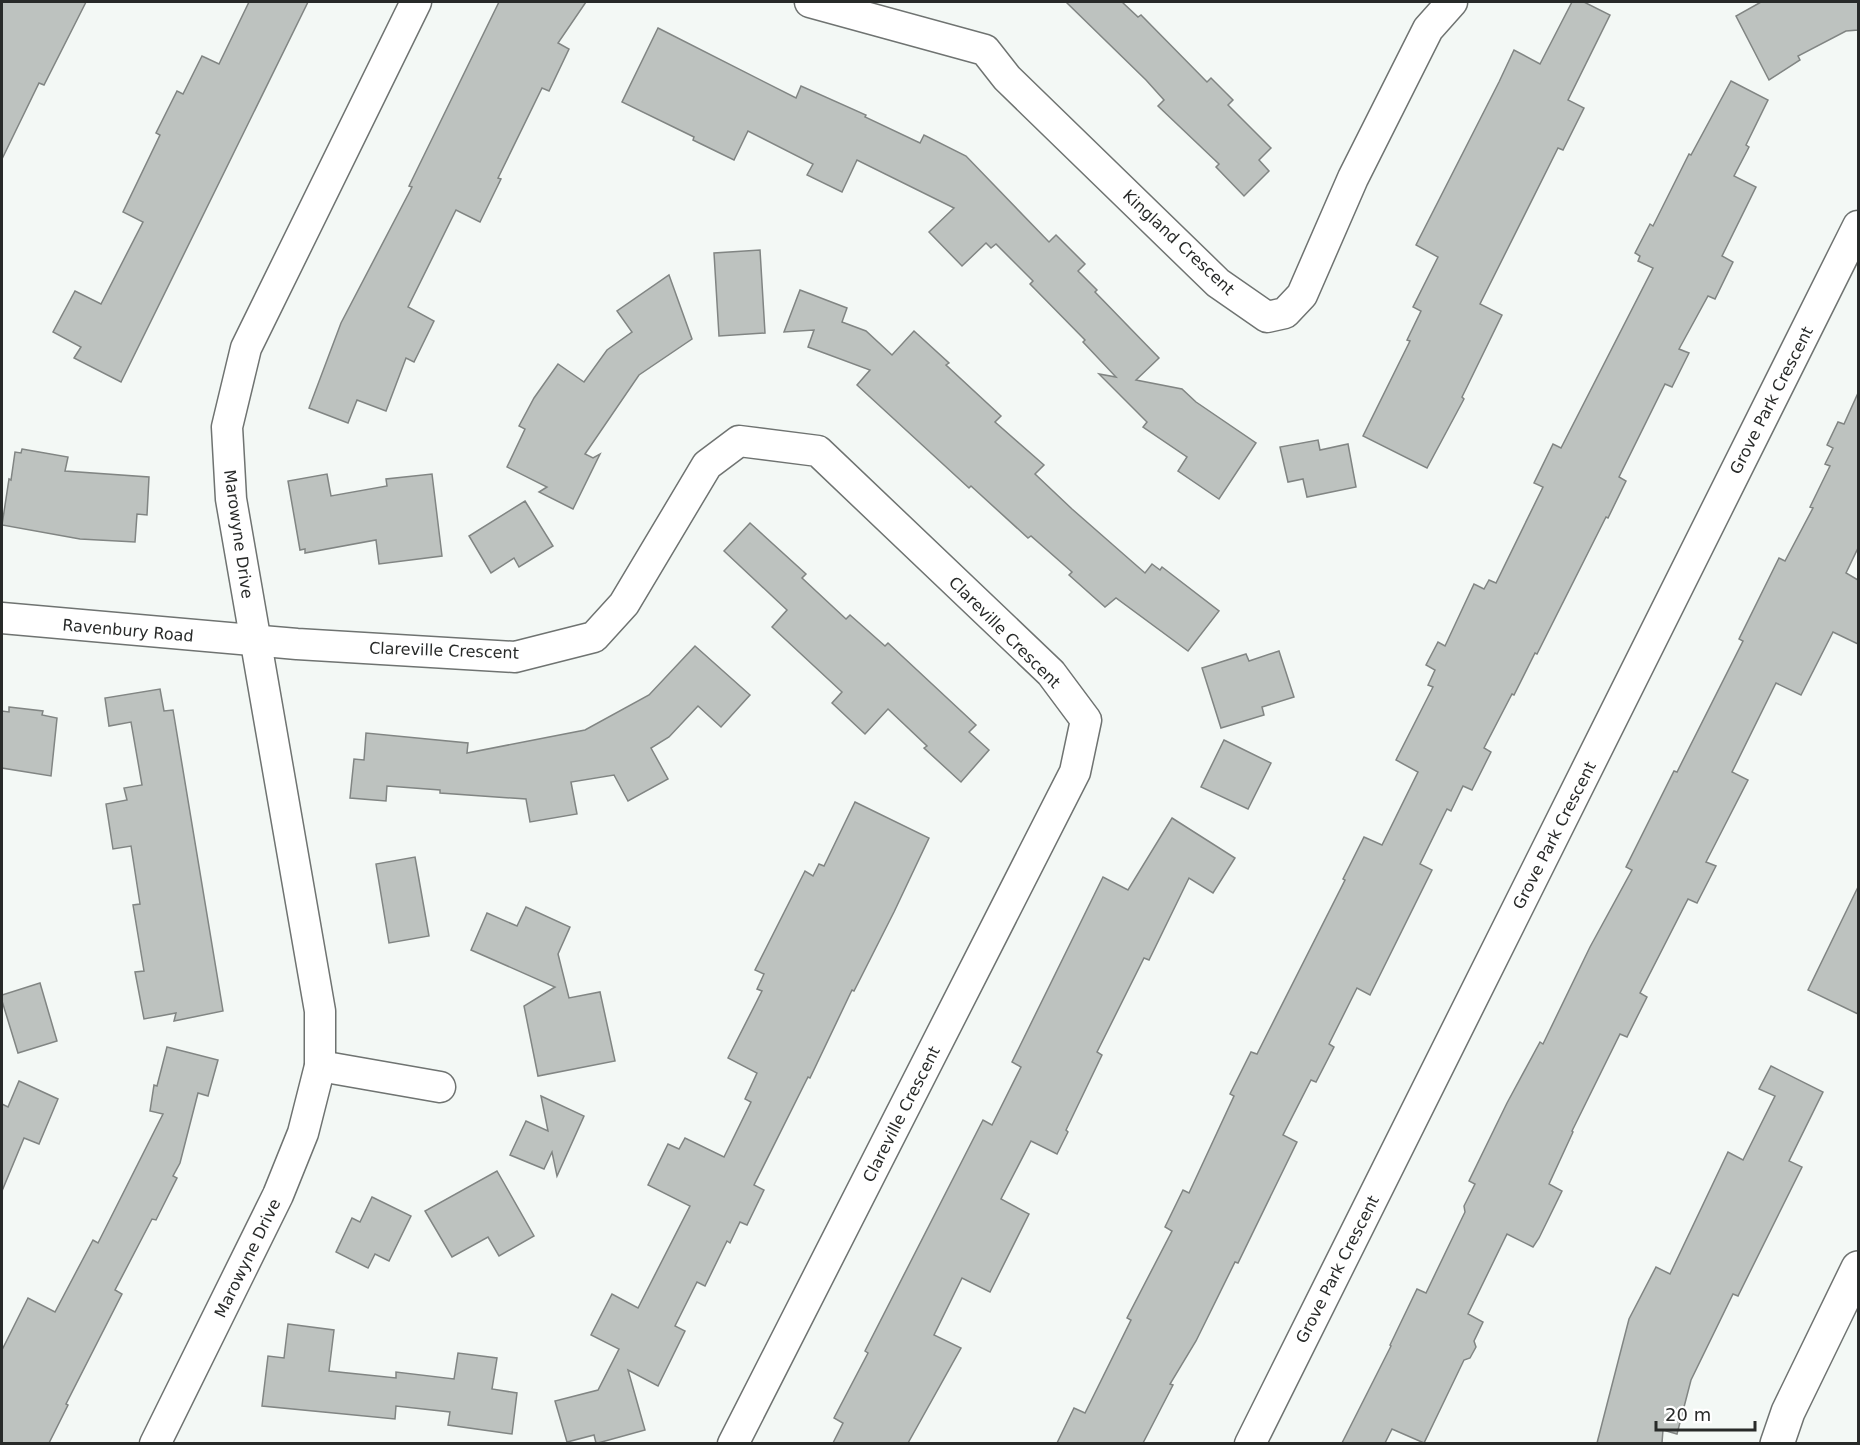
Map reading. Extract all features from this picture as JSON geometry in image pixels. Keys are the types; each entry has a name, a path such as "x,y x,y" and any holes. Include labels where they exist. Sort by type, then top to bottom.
{"street":[{"name":"Marowyne Drive","path":"155,1443 278,1195 303,1133 320,1066 320,1011 317,990 231,499 227,427 246,348 416,2"},
{"name":"Kingland Crescent","path":"810,2 985,51 1007,78 1218,282 1267,317 1285,313 1302,295 1353,178 1428,29 1452,2"},
{"name":"Grove Park Crescent","path":"1250,1443 1858,226"},
{"name":"Clareville Crescent","path":"256,639 515,657 594,637 624,604 707,465 739,441 818,451 1051,673 1086,720 1075,772 733,1443"},
{"name":"Ravenbury Road","path":"2,618 256,639"},
{"path":"320,1066 440,1087"},
{"path":"1777,1443 1788,1412 1858,1268"}],"building":[{"path":"2,2 86,2 44,85 39,83 2,159"},
{"path":"249,2 308,2 121,382 74,358 81,347 53,332 75,291 101,304 143,222 123,212 160,135 156,133 177,91 183,94 202,56 219,64"},
{"path":"499,2 586,2 558,43 569,49 549,91 542,88 498,178 501,179 480,222 456,210 408,307 434,321 414,362 406,358 386,411 357,400 348,423 309,408 341,323 412,187 409,186"},
{"path":"1066,2 1122,2 1138,17 1141,15 1207,82 1211,78 1233,100 1228,105 1271,148 1259,160 1269,171 1244,196 1216,167 1219,164 1158,106 1164,100 1146,80"},
{"path":"1572,2 1584,2 1610,15 1568,100 1584,108 1563,150 1558,148 1480,304 1502,315 1462,397 1464,399 1427,468 1363,436 1410,341 1407,340 1421,311 1413,307 1438,257 1416,245 1514,50 1540,64"},
{"path":"1761,2 1858,2 1858,30 1846,31 1798,56 1800,60 1769,80 1736,16"},
{"path":"658,28 796,98 801,86 866,115 865,117 920,143 924,135 966,156 1049,242 1056,235 1085,264 1078,271 1097,290 1095,292 1159,358 1136,380 1182,389 1196,402 1256,443 1219,499 1178,471 1187,457 1143,427 1147,422 1099,374 1116,377 1083,342 1085,340 1030,284 1033,281 996,244 991,248 986,243 962,266 929,232 954,208 857,160 842,192 807,175 813,164 748,131 734,160 693,140 694,137 622,102"},
{"path":"1731,81 1768,100 1746,145 1749,147 1734,176 1756,187 1722,256 1733,262 1715,299 1708,296 1679,349 1689,353 1672,387 1665,384 1619,477 1626,481 1608,518 1606,517 1537,654 1535,653 1484,748 1491,752 1472,790 1463,786 1451,811 1447,809 1420,864 1432,870 1370,995 1357,988 1329,1044 1334,1047 1316,1082 1311,1080 1283,1135 1297,1142 1238,1263 1235,1262 1196,1341 1170,1384 1173,1385 1143,1443 1057,1443 1074,1408 1085,1413 1131,1320 1127,1318 1172,1231 1165,1227 1183,1190 1189,1193 1234,1096 1230,1094 1251,1052 1257,1054 1345,880 1343,879 1364,837 1382,845 1418,772 1396,760 1433,687 1428,685 1435,670 1426,665 1438,642 1445,646 1474,584 1484,589 1489,580 1496,583 1543,487 1534,483 1553,444 1561,448 1653,268 1638,261 1640,256 1635,253 1650,224 1653,226 1689,154 1691,155"},
{"path":"760,250 765,333 719,336 714,253"},
{"path":"669,275 692,339 639,375 585,454 593,458 600,454 573,509 539,492 547,487 507,467 525,429 519,426 534,398 558,364 584,382 607,350 632,332 617,311"},
{"path":"800,290 847,308 842,322 866,331 892,355 914,331 949,363 946,365 1001,416 995,422 1044,465 1035,474 1072,509 1145,573 1152,564 1160,570 1162,567 1219,611 1188,651 1116,598 1105,607 1069,575 1072,572 1031,536 1028,538 971,486 969,488 857,385 870,370 808,347 814,330 784,332"},
{"path":"1858,393 1858,548 1846,573 1858,580 1858,644 1833,632 1801,695 1776,683 1732,772 1748,780 1706,862 1716,866 1697,903 1688,899 1640,993 1647,997 1627,1037 1620,1034 1572,1131 1549,1184 1562,1191 1539,1238 1533,1247 1507,1234 1468,1314 1483,1322 1474,1341 1476,1347 1470,1358 1464,1360 1424,1443 1392,1429 1385,1443 1342,1443 1417,1289 1426,1293 1465,1212 1464,1206 1475,1184 1469,1181 1507,1103 1540,1042 1543,1044 1590,947 1632,870 1626,867 1743,641 1739,639 1779,558 1785,561 1813,508 1810,507 1830,466 1825,464 1833,448 1827,445 1838,422 1844,424"},
{"path":"1318,440 1320,450 1348,444 1356,487 1307,497 1303,479 1288,482 1280,447"},
{"path":"22,449 68,457 65,471 149,477 147,515 137,514 135,542 80,539 2,525 15,452 21,453"},
{"path":"327,474 331,496 387,486 386,479 432,474 442,556 379,564 376,540 305,553 305,549 300,550 288,481"},
{"path":"525,501 553,546 519,567 514,558 491,573 469,536"},
{"path":"750,523 806,574 802,578 846,619 850,615 885,646 888,643 976,725 969,732 989,750 961,782 924,748 927,746 888,709 865,734 832,703 842,692 772,627 787,610 724,551"},
{"path":"695,646 750,695 721,727 698,706 669,737 651,748 668,779 628,801 614,775 571,782 577,814 530,822 526,799 440,793 440,790 387,786 386,801 350,798 354,759 364,760 366,733 468,743 467,753 585,730 649,695"},
{"path":"1279,651 1294,697 1262,707 1264,715 1221,728 1202,668 1246,654 1249,661"},
{"path":"160,689 164,711 173,710 223,1011 174,1021 176,1013 144,1019 135,972 144,971 133,905 140,904 131,846 113,849 106,804 127,800 124,788 142,785 131,722 109,726 105,698"},
{"path":"9,707 43,711 42,715 57,718 51,776 2,768 2,711 9,712"},
{"path":"1224,740 1271,763 1248,809 1201,787"},
{"path":"855,802 929,838 894,912 754,1185 764,1190 747,1225 740,1222 730,1243 727,1241 705,1286 697,1282 675,1326 685,1331 658,1386 628,1370 645,1430 598,1443 594,1435 567,1442 555,1401 598,1390 619,1349 591,1335 612,1294 638,1308 690,1206 648,1185 668,1144 679,1149 685,1138 724,1157 751,1102 745,1099 757,1073 728,1058 762,991 757,989 764,974 755,970 805,871 813,876 819,864 824,866"},
{"path":"1172,818 1235,858 1213,893 1189,878 1149,960 1144,958 1097,1052 1102,1055 1057,1154 1031,1141 1001,1199 1029,1214 990,1292 962,1278 934,1335 961,1348 908,1443 833,1443 843,1423 834,1418 868,1353 865,1351 983,1120 992,1125 1021,1067 1012,1062 1103,877 1128,890"},
{"path":"415,857 429,936 389,943 376,864"},
{"path":"1858,887 1858,1014 1808,990"},
{"path":"526,907 570,927 558,954 569,998 600,992 615,1061 538,1076 524,1006 555,987 471,950 487,913 517,926"},
{"path":"40,983 57,1041 18,1053 2,995"},
{"path":"167,1047 218,1060 208,1096 198,1093 180,1163 173,1176 177,1178 156,1220 152,1219 115,1290 122,1294 66,1404 68,1405 49,1443 2,1443 2,1350 28,1298 55,1312 93,1240 98,1243 163,1114 150,1111 154,1085 157,1086"},
{"path":"1771,1066 1823,1092 1789,1161 1802,1167 1738,1296 1733,1294 1691,1380 1677,1434 1663,1430 1662,1443 1597,1443 1629,1319 1656,1267 1670,1274 1728,1152 1743,1160 1775,1096 1759,1089"},
{"path":"19,1081 58,1099 39,1144 24,1138 2,1191 2,1104 8,1107"},
{"path":"541,1096 584,1116 557,1176 552,1152 544,1169 510,1155 526,1121 548,1131"},
{"path":"497,1171 534,1236 499,1256 488,1237 452,1257 425,1211"},
{"path":"372,1197 411,1216 389,1261 375,1254 368,1268 336,1252 352,1218 360,1222"},
{"path":"288,1324 334,1330 329,1371 396,1378 396,1372 454,1379 458,1353 497,1358 492,1389 517,1393 512,1434 448,1425 450,1412 396,1406 395,1419 262,1406 268,1356 284,1358"}]}
